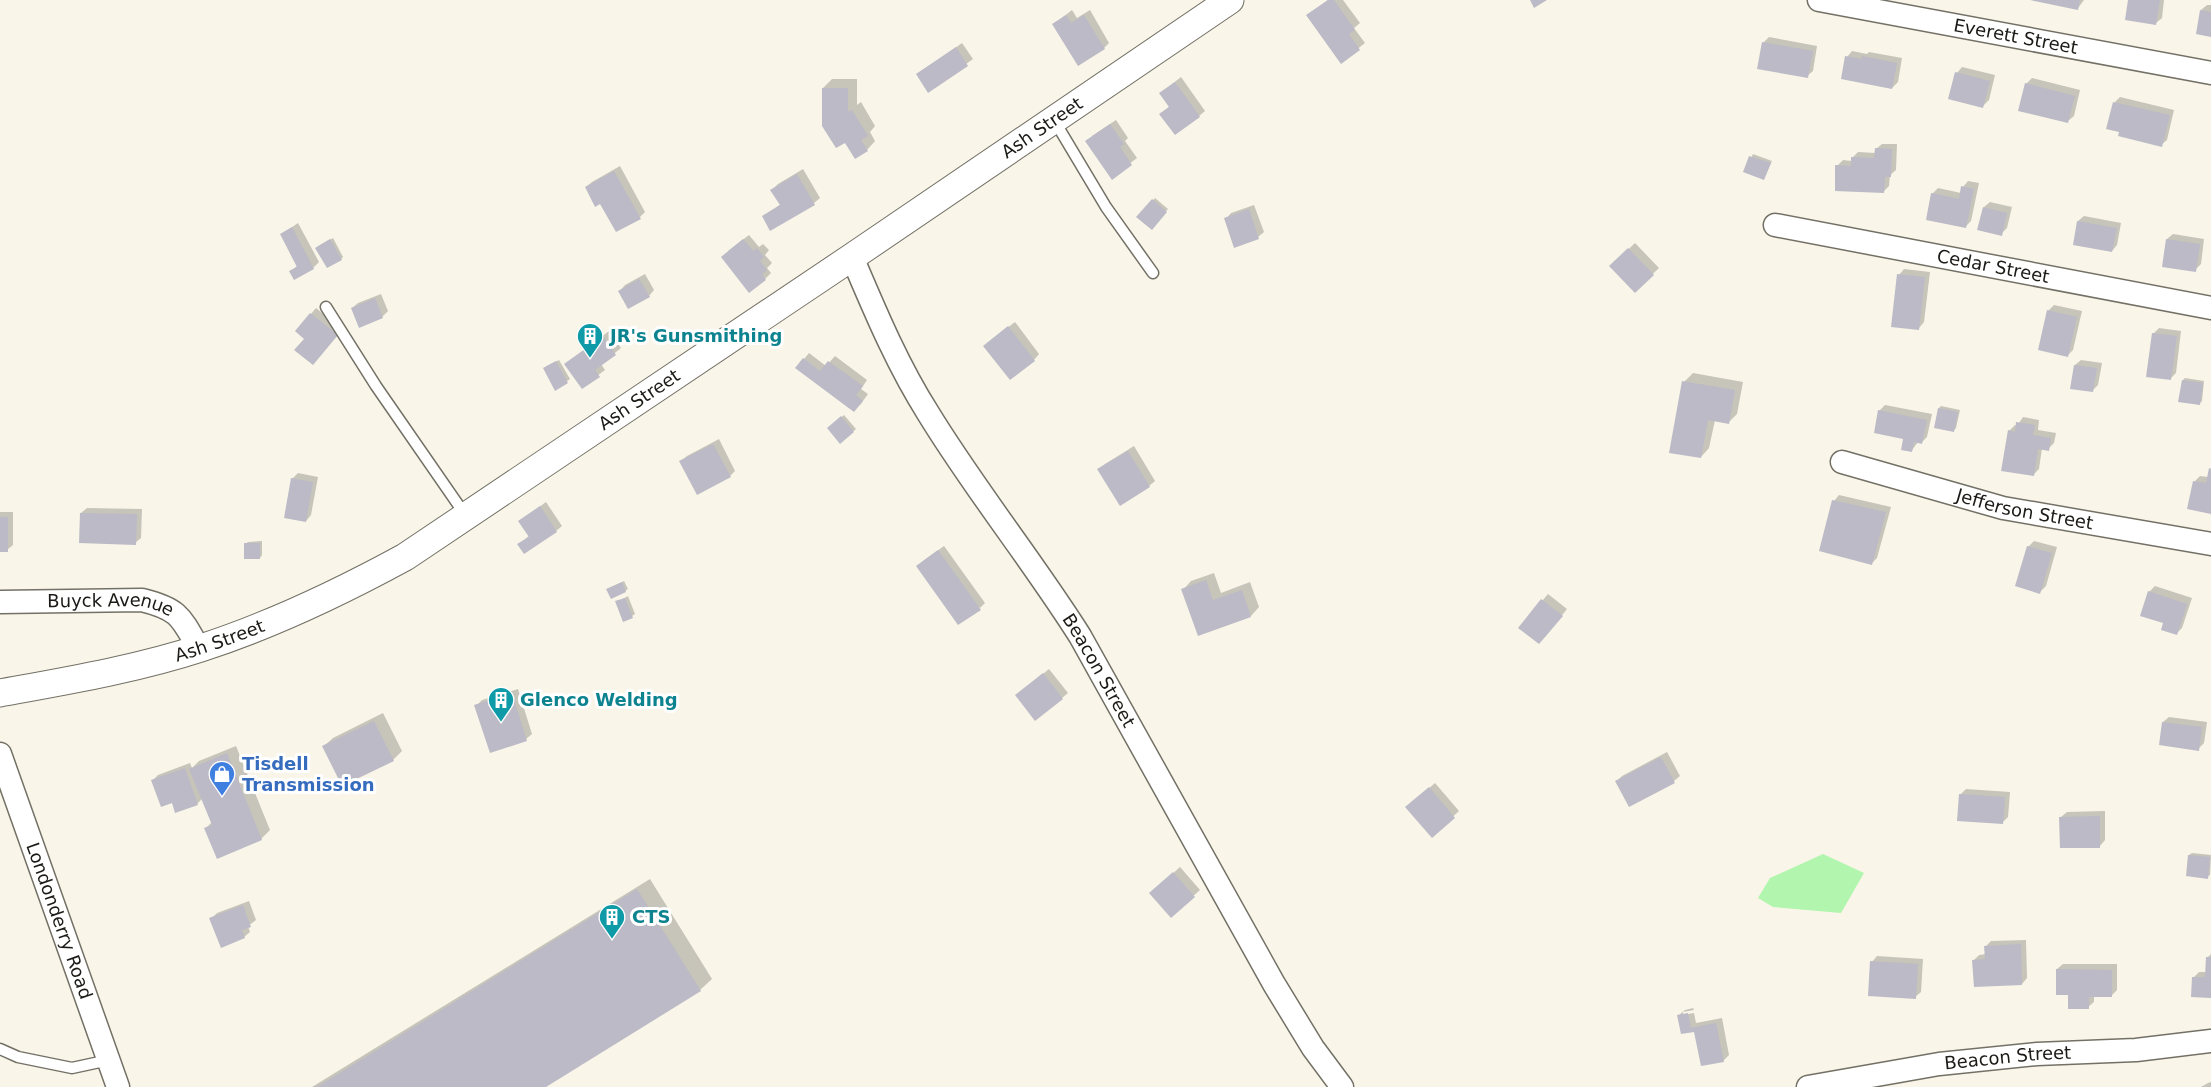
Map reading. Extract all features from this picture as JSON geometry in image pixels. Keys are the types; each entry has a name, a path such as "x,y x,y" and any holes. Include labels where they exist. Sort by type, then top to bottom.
{"street":[{"name":"Ash Street","path":"0,693 86,677 199,649 271,623 362,581 405,557 1230,0"},
{"name":"Everett Street","path":"1819,0 2211,73"},
{"name":"Cedar Street","path":"1775,225 2211,308"},
{"name":"Beacon Street","path":"852,257 891,348 927,412 967,474 1054,594 1080,636 1274,984 1312,1048 1342,1087"},
{"name":"Jefferson Street","path":"1842,462 2003,508 2211,544"},
{"name":"Buyck Avenue","path":"0,602 142,600 162,605 180,616 199,649"},
{"name":"Londonderry Road","path":"0,754 118,1087"},
{"name":"Beacon Street","path":"1808,1087 1939,1064 2037,1054 2136,1050 2211,1041"}],"lane":[{"path":"1054,120 1106,207 1153,273"},
{"path":"326,307 376,386 466,516"},
{"path":"0,1049 18,1057 72,1068 109,1060"}],"green space":[{"path":"1823,854 1864,873 1841,913 1773,907 1758,898 1770,878"}],"building":[{"path":"1328,0 1334,0 1355,30 1349,34 1360,50 1341,64 1306,15"},
{"path":"1530,0 1547,0 1534,8"},
{"path":"2030,0 2080,0 2078,10"},
{"path":"2128,0 2160,0 2156,25 2125,20"},
{"path":"2200,10 2211,12 2211,37 2196,34"},
{"path":"1066,15 1071,23 1084,15 1105,49 1078,66 1052,24"},
{"path":"1762,42 1813,51 1808,78 1757,69"},
{"path":"956,47 968,66 928,93 916,74"},
{"path":"1845,56 1862,59 1862,56 1897,63 1892,89 1841,79"},
{"path":"1955,72 1990,81 1983,108 1948,99"},
{"path":"1175,82 1200,117 1175,135 1159,114 1169,107 1159,93"},
{"path":"2025,83 2075,96 2068,123 2018,111"},
{"path":"822,88 848,88 848,112 852,110 868,136 861,140 868,151 855,159 845,143 836,148 822,126"},
{"path":"2113,102 2170,115 2162,147 2118,136 2119,132 2106,129"},
{"path":"1110,124 1124,144 1120,147 1132,165 1112,180 1085,141"},
{"path":"1875,148 1892,149 1891,177 1885,177 1884,193 1835,191 1835,165 1851,166 1851,157 1874,158"},
{"path":"1749,156 1771,163 1764,180 1743,172"},
{"path":"614,171 641,219 616,232 600,204 595,207 585,187"},
{"path":"797,174 815,205 770,231 762,216 780,205 770,190"},
{"path":"1961,186 1974,189 1966,228 1926,220 1931,193 1959,199"},
{"path":"1152,199 1167,212 1152,230 1136,217"},
{"path":"1983,207 2007,213 2002,236 1977,230"},
{"path":"1249,209 1259,239 1234,248 1224,218"},
{"path":"2077,221 2117,228 2112,252 2073,245"},
{"path":"292,227 314,269 294,280 289,271 297,267 280,234"},
{"path":"330,239 342,260 327,268 315,248"},
{"path":"743,239 753,251 757,248 764,257 760,261 767,270 762,274 766,280 749,293 721,257"},
{"path":"2166,239 2200,244 2196,272 2162,267"},
{"path":"1628,248 1654,275 1635,293 1609,266"},
{"path":"1897,274 1925,277 1919,330 1891,327"},
{"path":"639,279 650,297 628,309 618,291"},
{"path":"375,298 383,318 359,328 351,308"},
{"path":"2047,310 2077,317 2068,357 2038,350"},
{"path":"310,313 338,335 313,365 294,350 304,339 295,331"},
{"path":"1008,326 1035,361 1010,380 983,346"},
{"path":"2152,333 2177,336 2171,380 2146,377"},
{"name":"JR's Gunsmithing","path":"603,336 616,355 595,370 600,377 582,389 564,364"},
{"path":"803,358 820,371 828,361 863,386 856,395 863,401 854,412 795,368"},
{"path":"556,361 568,383 555,391 543,368"},
{"path":"2074,365 2097,368 2093,392 2070,389"},
{"path":"2182,380 2203,383 2200,405 2178,402"},
{"path":"1682,381 1735,390 1729,424 1708,420 1701,458 1669,453"},
{"path":"1938,408 1958,412 1954,432 1934,428"},
{"path":"1878,410 1927,420 1922,444 1914,442 1912,452 1901,450 1903,439 1874,433"},
{"path":"841,416 854,432 840,444 827,428"},
{"path":"2016,422 2035,425 2033,435 2051,438 2049,451 2038,449 2034,476 2001,471 2008,430 2015,432"},
{"path":"713,444 731,477 697,495 679,461"},
{"path":"1128,451 1150,487 1120,506 1097,469"},
{"path":"2209,468 2211,469 2211,514 2187,509 2193,481 2206,483"},
{"path":"291,478 313,482 306,522 284,518"},
{"path":"1832,500 1886,512 1872,565 1819,551"},
{"path":"540,506 557,532 524,554 517,544 529,537 518,521"},
{"path":"80,513 137,514 136,545 79,543"},
{"path":"0,517 8,517 8,552 0,552"},
{"path":"244,543 260,543 260,559 244,559"},
{"path":"2027,546 2052,553 2040,594 2015,586"},
{"path":"938,550 981,610 958,625 916,566"},
{"path":"1206,580 1213,600 1242,590 1251,617 1198,636 1181,589"},
{"path":"622,582 626,592 611,599 606,589"},
{"path":"2148,591 2187,604 2177,635 2161,630 2163,623 2140,616"},
{"path":"625,598 633,618 623,622 615,601"},
{"path":"1541,599 1563,616 1539,644 1518,628"},
{"path":"1043,673 1063,699 1035,721 1015,695"},
{"name":"Glenco Welding","path":"512,693 527,741 490,753 474,705"},
{"path":"374,721 394,761 342,786 322,746"},
{"path":"2162,722 2202,727 2199,751 2159,745"},
{"name":"Tisdell Transmission","path":"227,753 262,840 217,859 204,828 212,825 189,769"},
{"path":"1661,757 1675,783 1629,807 1615,781"},
{"path":"185,768 198,805 175,813 172,803 161,807 151,780"},
{"path":"1429,787 1455,818 1432,838 1405,807"},
{"path":"1959,794 2005,797 2003,824 1957,821"},
{"path":"2100,816 2100,848 2060,848 2059,817"},
{"path":"2188,855 2210,857 2208,879 2186,876"},
{"path":"1173,872 1195,897 1171,918 1149,893"},
{"name":"CTS","path":"637,889 701,991 546,1087 317,1087"},
{"path":"243,905 251,927 242,930 245,938 221,948 209,918"},
{"path":"2021,944 2022,985 1974,987 1972,960 1985,959 1984,946"},
{"path":"2206,957 2211,957 2211,998 2191,997 2192,977 2205,977"},
{"path":"1870,961 1918,964 1916,999 1868,996"},
{"path":"2056,969 2112,970 2112,997 2089,997 2089,1009 2068,1009 2068,995 2056,995"},
{"path":"1688,1013 1691,1028 1716,1023 1724,1062 1701,1066 1694,1032 1681,1034 1677,1015"}],"place":[{"name":"JR's Gunsmithing","path":"590,359"},
{"name":"Glenco Welding","path":"501,723"},
{"name":"Tisdell Transmission","path":"222,797"},
{"name":"CTS","path":"612,940"}]}
